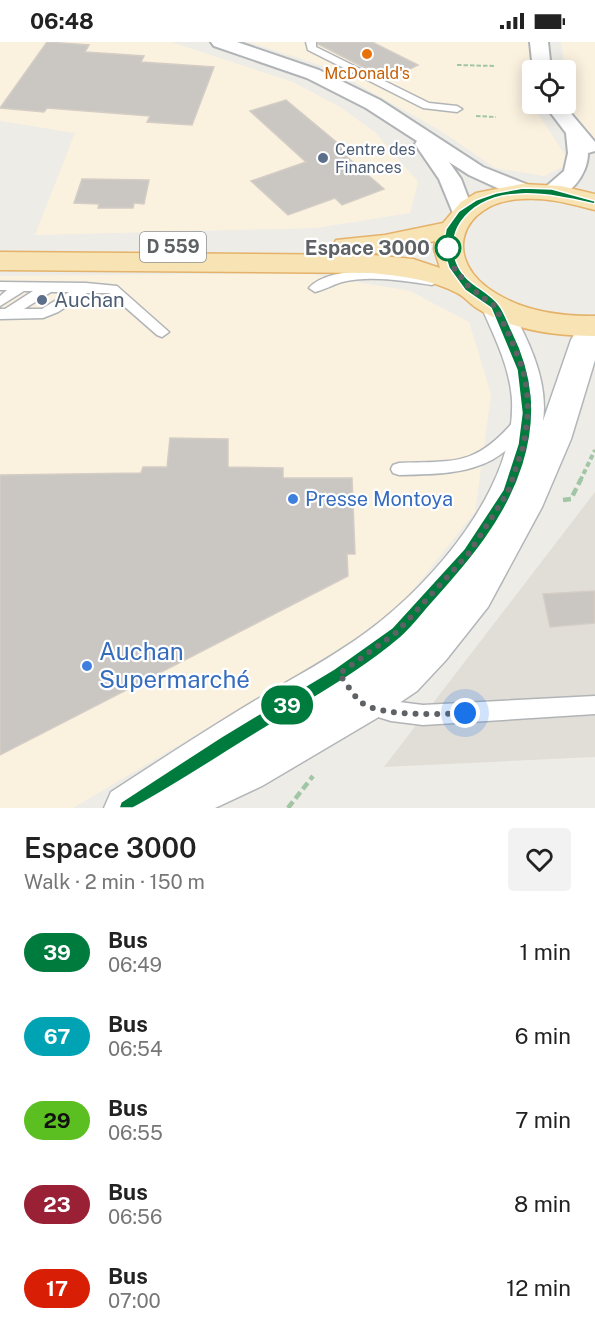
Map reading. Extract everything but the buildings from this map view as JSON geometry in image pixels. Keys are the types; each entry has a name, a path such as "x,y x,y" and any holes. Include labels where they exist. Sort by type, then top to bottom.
{"main road":[{"path":"594,326 559,326 525,318 482,297 454,268 448,248 457,221 479,202 499,195 523,191 552,191 595,201"},
{"name":"D 559","path":"0,247 346,246 385,243 457,221"},
{"name":"D 559","path":"0,261 372,264 413,268 482,297"}],"street":[{"path":"220,42 313,74 373,104 477,171 523,191"},
{"path":"539,42 541,60"},
{"path":"561,114 595,155"},
{"path":"552,191 574,175 579,166 576,133"},
{"path":"418,135 450,179 460,202 457,221"},
{"path":"127,808 227,742 339,674 397,632 469,553 508,492 524,444 528,413 523,370 482,297"},
{"path":"164,808 246,770 362,703 402,677 432,647 474,595 524,507 554,439 585,340 594,326"}],"lane":[{"path":"311,42 311,48 427,106 457,109"},
{"path":"315,288 329,280 350,275 373,275 482,297"},
{"path":"0,286 112,289 162,332"},
{"path":"0,302 22,286"},
{"path":"4,314 49,287"},
{"path":"4,314 43,313 86,287"},
{"path":"399,469 473,465 488,458 500,448 528,413"},
{"path":"339,674 362,703 391,711 423,715 595,705"}],"path":[{"path":"457,64 495,66"},
{"path":"561,501 571,499 595,450"}],"shaded area":[{"path":"0,42 171,42 293,82 340,107 376,133 418,182 410,213 316,228 35,235 75,133 0,121"},
{"path":"249,42 529,42 530,60 522,60 522,114 538,114 570,163 544,176 495,168 441,131 329,68"},
{"path":"561,42 595,42 595,142 574,114 576,114 576,60 564,60"},
{"path":"304,273 410,291 469,322 491,394 475,512 389,620 73,808 0,808 0,276"},
{"path":"595,492 595,757 384,767"}],"bus line":[{"name":"39","path":"127,808 227,742 339,674 397,632 469,553 508,492 524,444 528,413 527,390 523,370 495,306 469,287 454,268 448,248 451,229 463,213 479,202 499,195 523,191 552,191 595,201"}],"place":[{"name":"McDonald's","path":"367,54"},
{"name":"Centre des Finances","path":"323,158"},
{"name":"Espace 3000","path":"448,248"},
{"name":"Auchan","path":"42,300"},
{"name":"Presse Montoya","path":"293,499"},
{"name":"Auchan Supermarché","path":"87,666"}],"route":[{"path":"448,248 454,268 469,287 495,306 511,339 523,370 527,390 528,413 524,444 508,492 469,553 397,632 339,674 362,703 391,711 423,715 465,713"}]}
